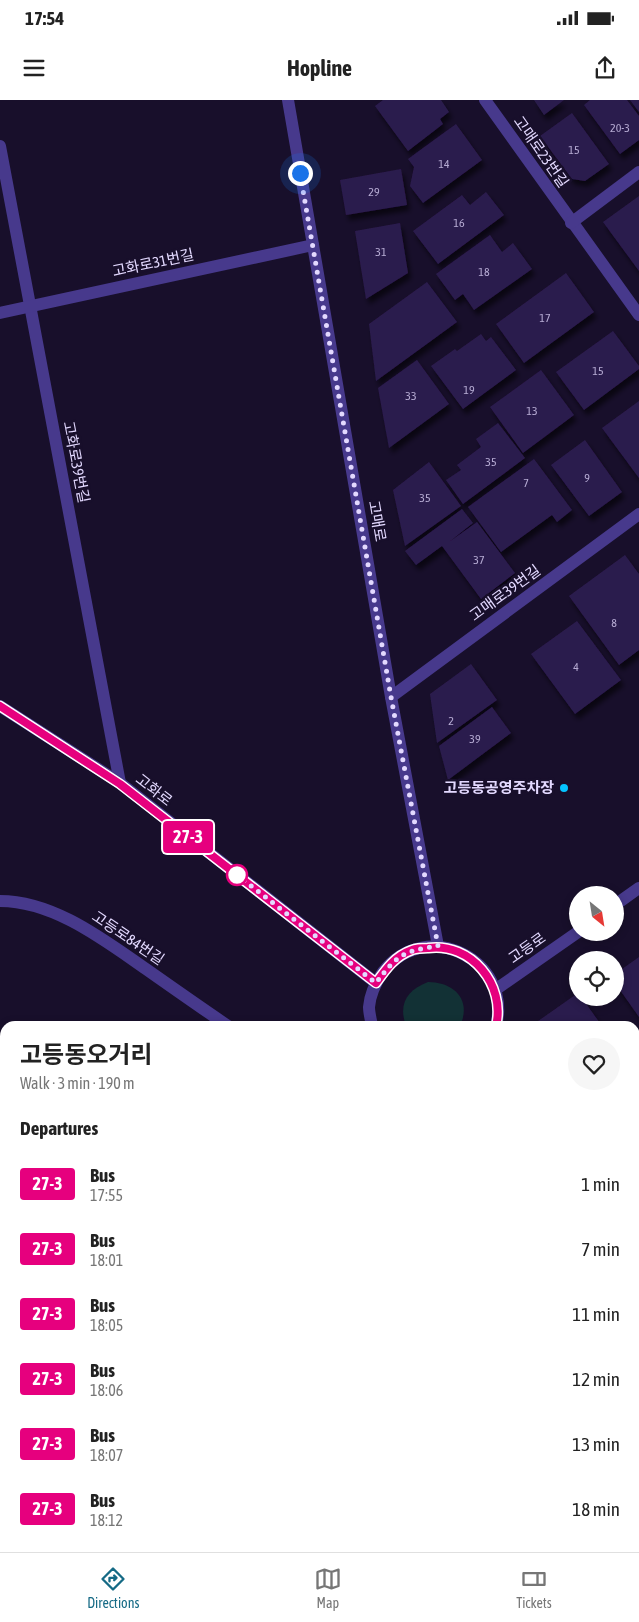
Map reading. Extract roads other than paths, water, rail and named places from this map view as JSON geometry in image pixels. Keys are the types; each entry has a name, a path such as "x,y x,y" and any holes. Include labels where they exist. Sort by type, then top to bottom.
{"street":[{"name":"고매로","path":"288,100 391,697 438,946"},
{"name":"고매로23번길","path":"485,100 571,223 639,315"},
{"name":"고화로39번길","path":"0,146 120,784"},
{"path":"571,223 639,172"},
{"name":"고화로31번길","path":"0,313 313,245"},
{"name":"고매로39번길","path":"391,697 639,514"},
{"name":"고화로","path":"0,706 120,784 376,983"},
{"path":"624,899 639,888"},
{"name":"고등로84번길","path":"0,902 8,901 40,908 87,928 221,1021"},
{"name":"고등로","path":"495,990 569,938"},
{"path":"371,1021 369,1007 376,983 391,962 413,950 438,946 463,953 483,968 495,990 499,1015 497,1021"}],"place":[{"name":"고등동공영주차장","path":"564,788"}]}
